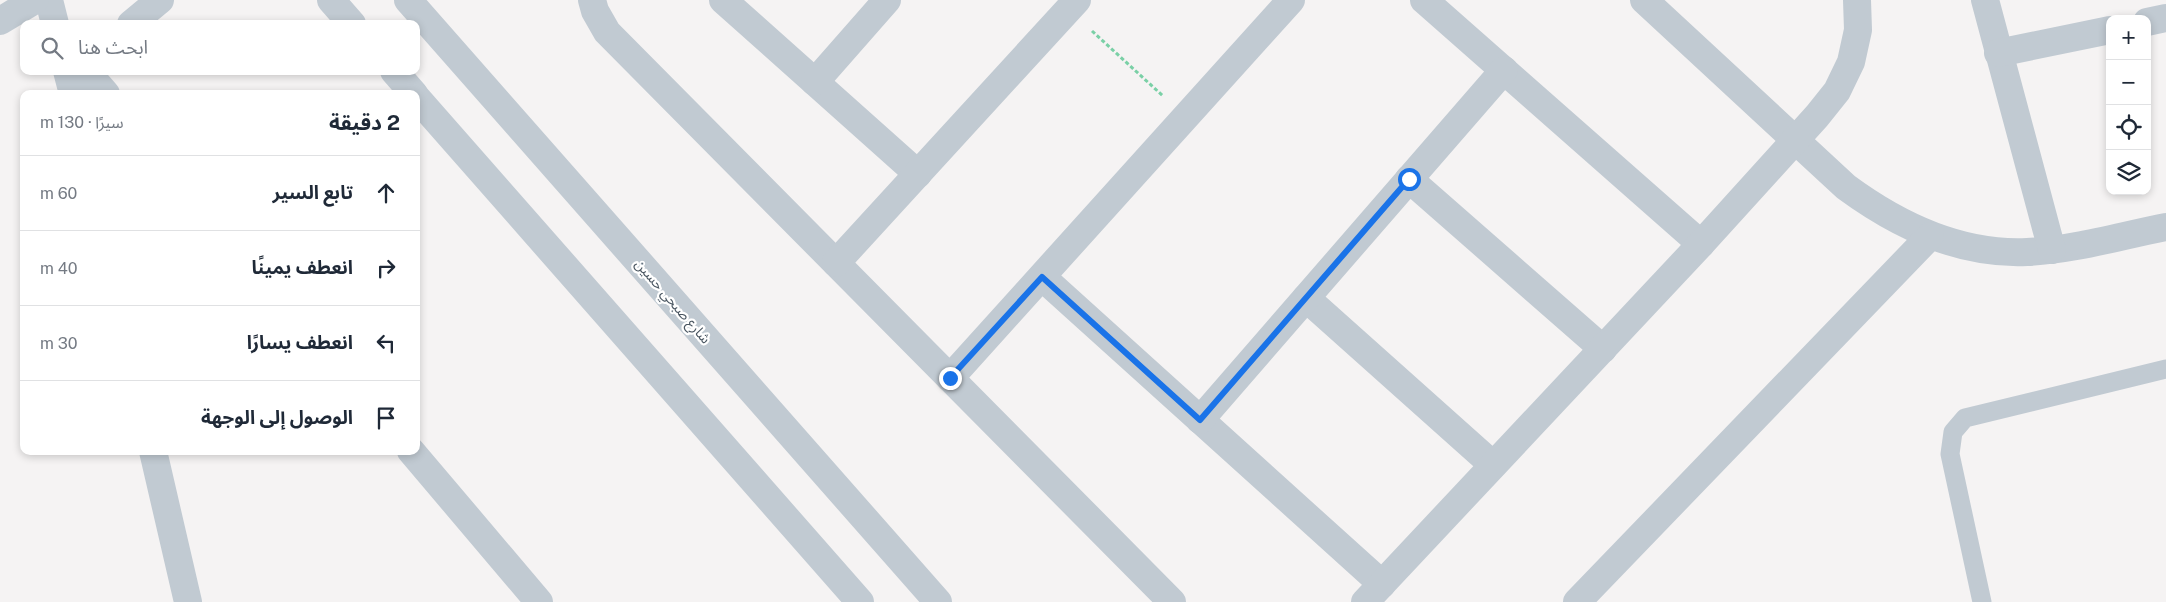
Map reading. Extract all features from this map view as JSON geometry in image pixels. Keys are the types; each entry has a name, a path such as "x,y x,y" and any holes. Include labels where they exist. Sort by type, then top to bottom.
{"street":[{"path":"0,21 34,0"},
{"path":"49,0 54,20"},
{"path":"136,20 160,0"},
{"path":"331,0 348,20"},
{"path":"592,0 595,11 607,32 1172,602"},
{"path":"723,0 918,174"},
{"path":"815,82 887,0"},
{"path":"950,378 1291,0"},
{"path":"1424,0 1701,244"},
{"path":"1644,0 1846,187 1872,207 1930,236 1993,250 2052,250 2166,227"},
{"path":"1042,277 1200,420 1373,593 1701,244 1796,140 1837,91 1851,62 1858,30 1857,0"},
{"path":"1985,0 2052,250"},
{"name":"شارع صبحي حسين","path":"413,2 938,602"},
{"path":"836,263 1073,5"},
{"path":"2151,21 2166,18"},
{"path":"1998,54 2106,31"},
{"path":"1200,420 1504,70"},
{"path":"397,75 411,90"},
{"path":"74,77 98,90"},
{"path":"420,102 860,602"},
{"path":"1409,179 1603,349"},
{"path":"1577,602 1930,236"},
{"path":"1306,298 1493,466"},
{"path":"155,455 188,602"},
{"path":"414,455 539,602"}],"lane":[{"path":"1982,602 1950,454 1953,432 1965,418 2166,369"}],"path":[{"path":"1073,5 1186,117"}],"route":[{"path":"950,378 1042,277 1200,420 1409,179"}]}
